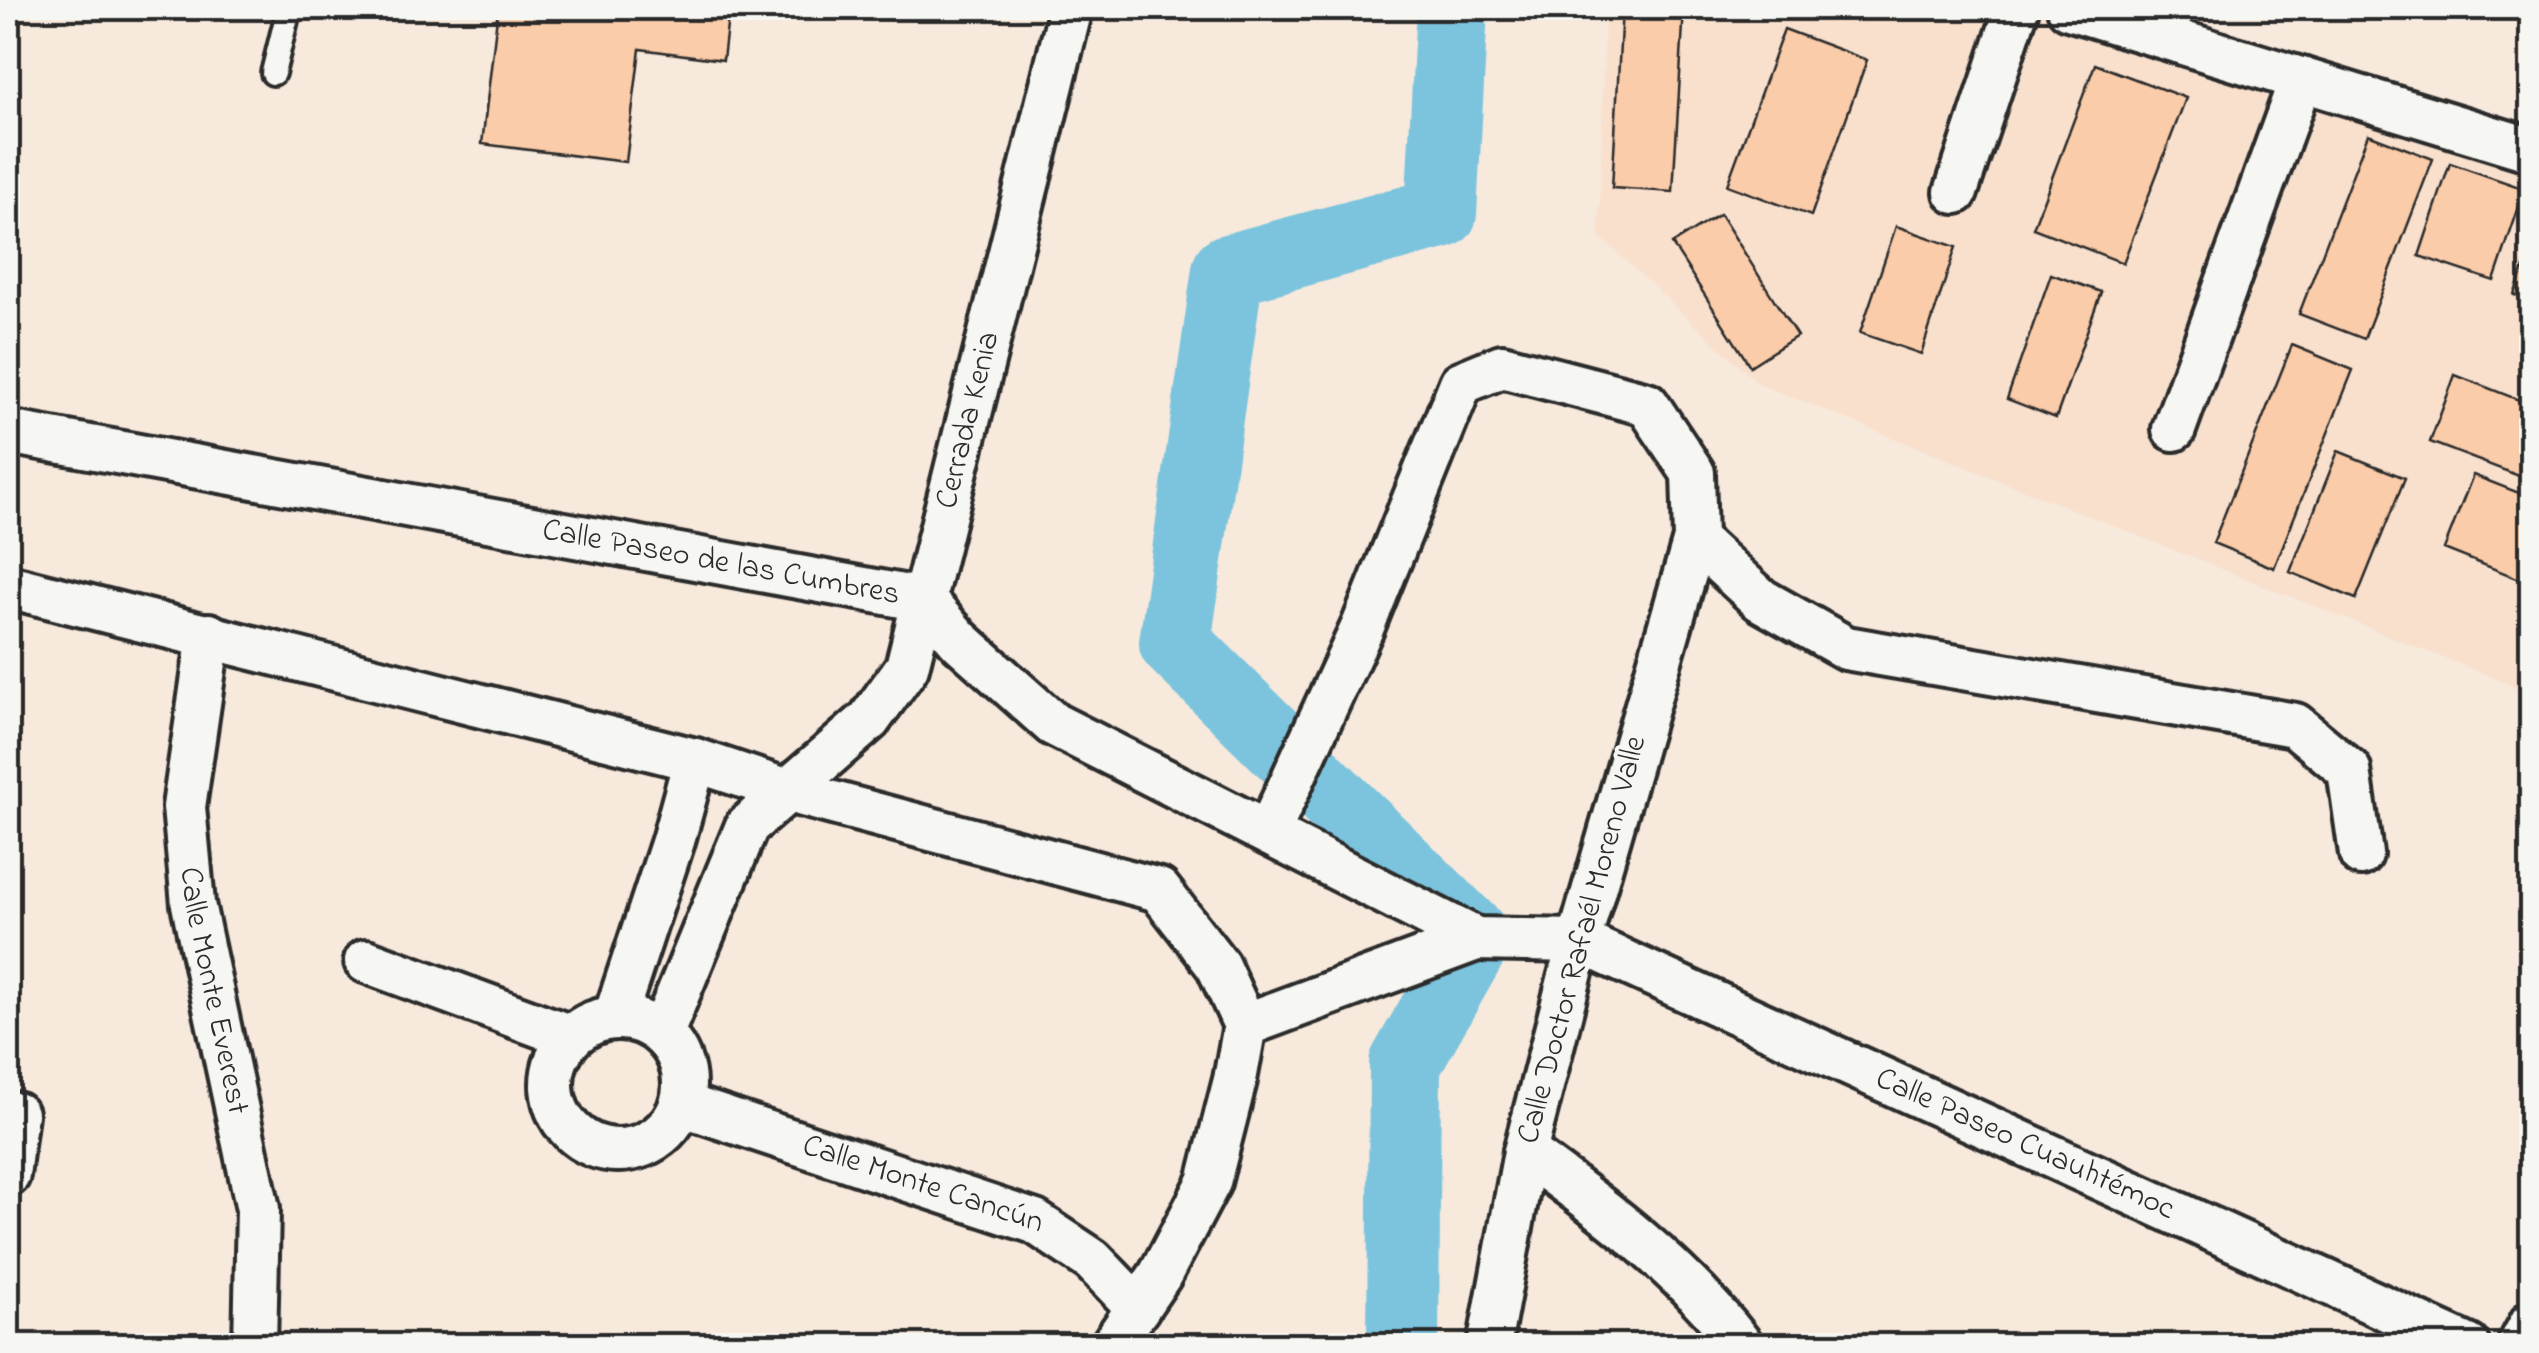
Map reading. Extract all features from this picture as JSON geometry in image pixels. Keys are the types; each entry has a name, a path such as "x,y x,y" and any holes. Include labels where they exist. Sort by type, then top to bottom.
{"street":[{"name":"Cerrada Kenia","path":"788,790 869,720 907,667 1071,8"},
{"path":"1956,192 2016,8"},
{"path":"2070,8 2532,150"},
{"path":"2174,429 2301,80"},
{"name":"Calle Doctor Rafaél Moreno Valle","path":"1269,832 1364,626 1460,383 1502,366 1648,404 1692,473 1696,540 1579,941 1525,1152 1489,1346"},
{"name":"Calle Paseo de las Cumbres","path":"8,432 924,600 960,642 1053,724 1476,939 1579,941"},
{"path":"1696,540 1761,600 1846,648 2295,726 2349,770 2361,854"},
{"path":"8,586 695,760 788,790 1159,890 1218,966 1246,1025 1208,1182 1160,1275 1112,1346"},
{"name":"Calle Monte Everest","path":"208,635 184,807 193,904 258,1209 255,1346"},
{"path":"615,1017 674,841 695,760"},
{"path":"662,1033 747,826 788,790"},
{"path":"1246,1025 1476,939"},
{"name":"Calle Paseo Cuauhtémoc","path":"1579,941 2468,1346"},
{"path":"366,961 570,1037"},
{"path":"615,1017 648,1024 662,1033 682,1066 684,1085 682,1104 671,1126 652,1142 630,1150 606,1150 584,1142 566,1126 554,1104 552,1080 557,1057 570,1037 583,1026 615,1017"},
{"name":"Calle Monte Cancún","path":"682,1104 1035,1222 1092,1260 1138,1308"},
{"path":"1525,1152 1602,1207 1709,1303 1742,1346"},
{"path":"2519,1346 2532,1322"}],"lane":[{"path":"273,74 288,8"}],"shaded area":[{"path":"1605,8 2132,8 2531,128 2531,693 1759,384 1599,236"}],"building":[{"path":"498,8 729,8 723,60 640,49 626,162 482,144"},
{"path":"1622,8 1684,8 1673,192 1612,188"},
{"path":"1784,29 1867,60 1811,216 1727,185"},
{"path":"2095,64 2186,98 2123,263 2033,228"},
{"path":"2368,134 2433,159 2364,339 2299,314"},
{"path":"2450,163 2525,189 2494,281 2419,256"},
{"path":"1720,214 1797,336 1750,366 1672,244"},
{"path":"1896,226 1956,247 1921,354 1860,333"},
{"path":"2532,246 2532,301 2514,295"},
{"path":"2051,274 2101,292 2056,418 2007,399"},
{"path":"2292,345 2353,370 2274,568 2213,543"},
{"path":"2455,375 2532,405 2532,481 2430,442"},
{"path":"2338,451 2405,478 2356,599 2290,572"},
{"path":"2473,475 2532,498 2532,584 2444,549"}],"waterway":[{"path":"1403,1346 1405,1064 1476,939 1175,643 1228,270 1441,213 1452,8"}]}
